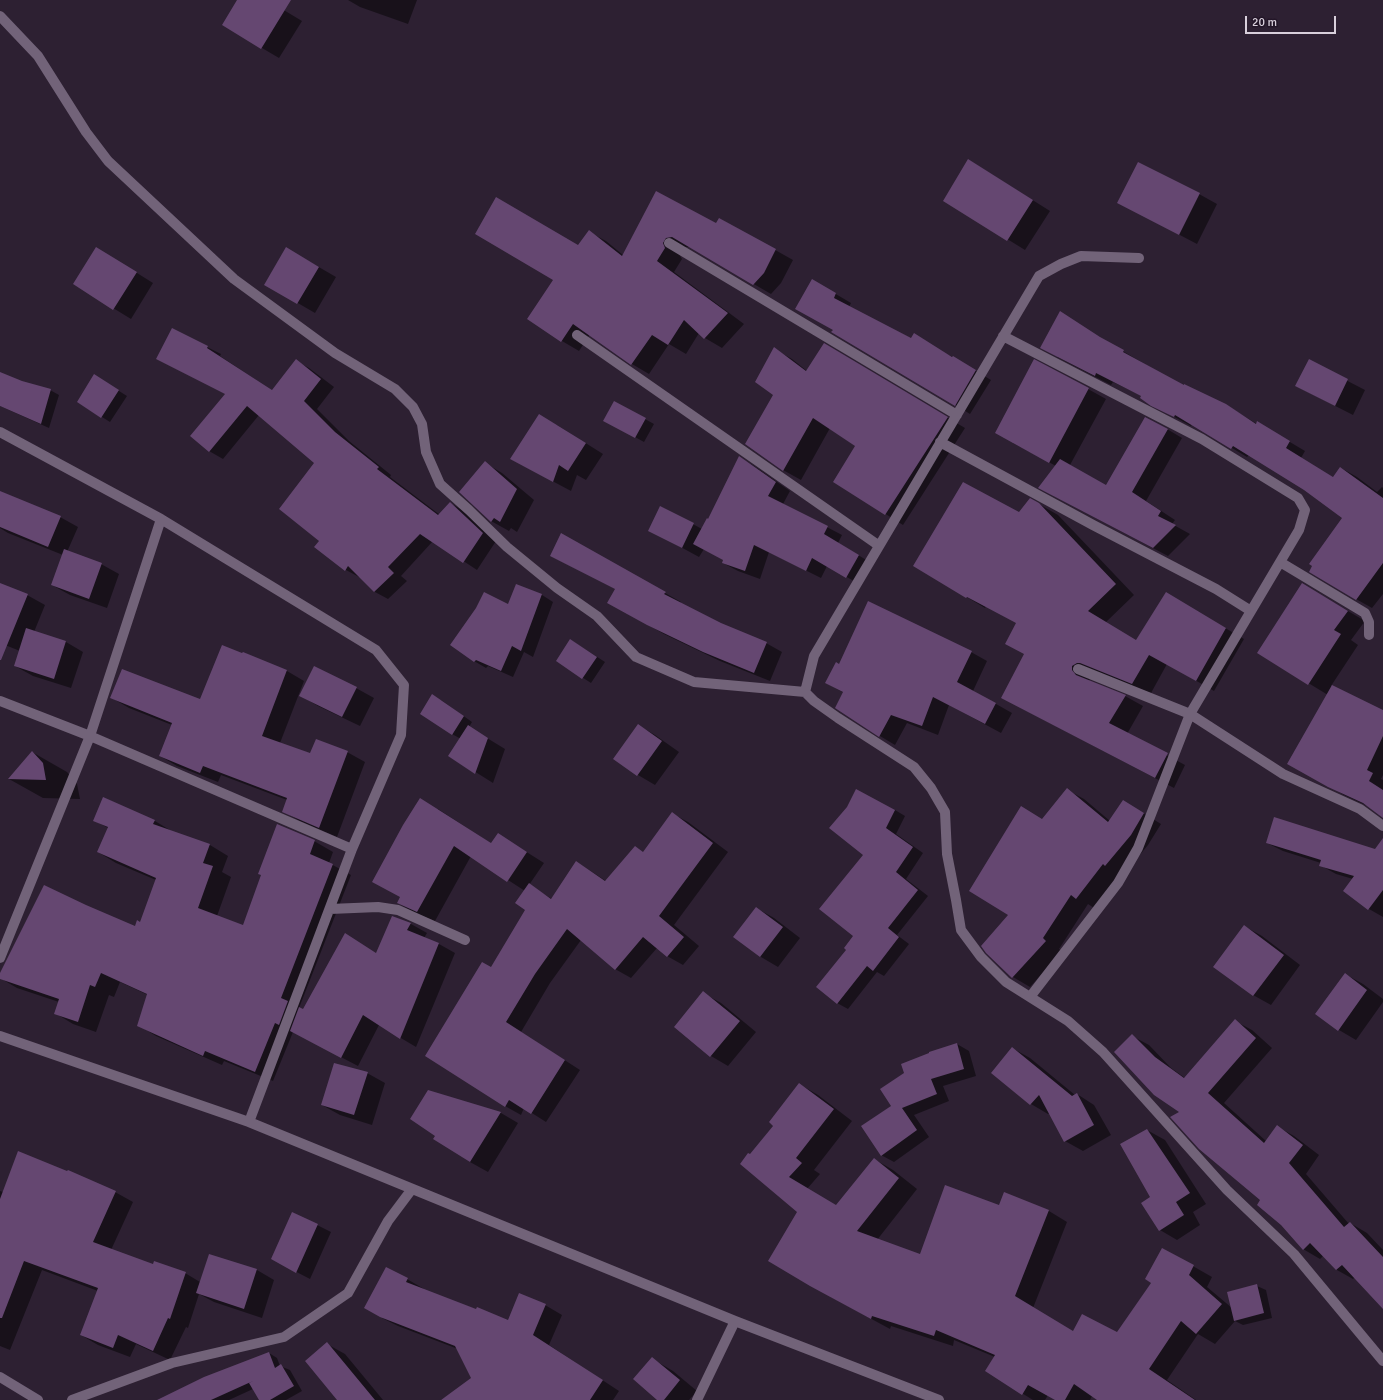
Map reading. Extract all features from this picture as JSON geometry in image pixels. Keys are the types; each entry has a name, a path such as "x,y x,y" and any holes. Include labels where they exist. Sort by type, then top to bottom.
{"street":[{"path":"0,16 38,56 86,132 108,162 234,279 335,353 395,389 413,407 422,424 426,452 440,484 507,546 557,588 596,616 636,657 694,682 805,692 814,701 838,718 914,767 931,788 945,812 947,854 961,930 981,957 1006,982 1068,1021 1103,1052 1227,1190 1294,1254 1383,1361"},
{"path":"669,243 957,415"},
{"path":"805,692 814,656 872,558 878,545 1039,276 1061,264 1081,256 1139,258"},
{"path":"577,335 878,545"},
{"path":"1003,336 1202,439 1298,498 1305,510 1299,530 1190,714 1138,848 1118,883 1030,996"},
{"path":"0,432 161,519 376,650 404,685 401,735 352,849 249,1122"},
{"path":"940,442 1093,525 1216,589 1251,612"},
{"path":"0,958 90,736 161,519"},
{"path":"1280,562 1365,613 1369,622 1369,635"},
{"path":"1078,669 1190,714 1283,774 1360,809 1383,826"},
{"path":"0,701 90,736 352,849"},
{"path":"330,909 378,907 398,910 465,940"},
{"path":"0,1036 249,1122 735,1321 939,1400"},
{"path":"72,1400 172,1363 284,1337 348,1293 388,1221 412,1189"},
{"path":"697,1400 735,1321"},
{"path":"0,1377 38,1400"}],"building":[{"path":"237,0 291,0 261,49 222,25"},
{"path":"968,159 1033,200 1007,241 943,201"},
{"path":"1138,162 1200,193 1179,235 1117,203"},
{"path":"656,191 716,223 719,218 776,249 764,273 753,285 672,237 666,238 663,243 665,248 657,261 728,313 704,339 684,320 668,345 652,335 631,365 573,324 561,342 527,319 553,280 475,234 496,197 578,245 589,230 622,256"},
{"path":"96,247 137,272 113,310 73,284"},
{"path":"286,247 319,267 297,304 264,285"},
{"path":"812,279 836,293 834,298 911,338 914,333 976,370 955,406 831,332 833,330 795,309"},
{"path":"1060,311 1100,337 1124,350 1123,352 1184,385 1226,404 1256,424 1257,421 1290,441 1286,448 1333,477 1340,467 1383,498 1383,563 1356,600 1309,572 1312,566 1309,564 1342,518 1304,490 1233,446 1231,449 1175,415 1174,417 1151,406 1140,398 1141,396 1096,373 1095,376 1040,348"},
{"path":"172,328 208,346 207,348 272,390 296,359 321,379 304,401 335,432 379,467 377,469 438,515 450,502 483,533 463,563 420,534 388,567 394,573 374,592 348,566 345,571 314,547 319,541 279,509 314,463 247,406 209,452 190,436 225,394 156,359"},
{"path":"824,343 948,417 885,515 833,482 855,446 813,418 783,471 745,444 773,395 755,382 774,347 806,371"},
{"path":"1034,359 1089,388 1049,463 995,433"},
{"path":"1309,359 1348,379 1335,406 1295,386"},
{"path":"0,372 22,381 51,389 41,424 0,406"},
{"path":"94,374 119,390 101,418 77,402"},
{"path":"614,401 646,418 635,438 603,421"},
{"path":"539,414 586,443 568,471 559,465 553,482 510,459"},
{"path":"1145,417 1168,429 1132,492 1161,511 1158,516 1176,525 1153,548 1038,488 1060,459 1106,485"},
{"path":"739,456 776,482 768,496 828,526 824,534 859,555 846,578 812,558 806,571 754,545 745,571 722,563 723,560 693,544 707,518 708,519"},
{"path":"485,461 517,489 500,522 494,518 491,522 459,492"},
{"path":"963,482 1019,512 1030,498 1039,503 1116,584 1088,611 1136,640 1166,592 1226,628 1196,681 1149,655 1132,684 1080,663 1072,666 1072,670 1076,675 1126,695 1109,723 1168,753 1155,778 1001,698 1024,654 1005,644 1016,623 967,597 966,598 913,566"},
{"path":"0,491 61,516 48,547 0,527"},
{"path":"660,506 694,523 682,548 648,531"},
{"path":"561,533 666,592 664,594 721,623 767,642 754,673 703,652 647,625 607,603 615,589 550,556"},
{"path":"64,549 102,563 89,599 51,585"},
{"path":"0,583 28,594 1,660 0,660"},
{"path":"1302,583 1348,611 1334,630 1341,634 1308,685 1257,653"},
{"path":"516,584 542,594 521,651 512,646 501,671 476,660 474,662 450,645 476,608 484,592 508,604"},
{"path":"868,601 972,651 957,682 996,703 985,724 933,697 922,726 891,715 879,737 835,708 843,692 825,683 836,662 839,664"},
{"path":"26,628 66,641 54,679 14,666"},
{"path":"570,639 597,657 582,679 556,661"},
{"path":"222,645 287,670 262,736 310,753 316,739 348,751 319,828 282,812 287,798 203,766 200,773 159,756 172,723 110,698 122,669 200,699"},
{"path":"314,666 357,687 342,717 299,696"},
{"path":"1332,685 1383,710 1383,736 1367,770 1373,773 1369,781 1383,790 1383,818 1363,803 1328,787 1287,764"},
{"path":"432,694 464,716 452,735 420,714"},
{"path":"638,724 662,741 637,776 613,759"},
{"path":"468,725 488,738 475,774 448,756"},
{"path":"32,751 43,763 46,780 8,779"},
{"path":"1067,788 1108,822 1123,800 1144,813 1131,835 1105,866 1103,864 1076,899 1071,895 1043,938 1046,941 1012,978 986,953 981,946 1008,915 969,891 1021,806 1042,819"},
{"path":"856,789 895,810 886,828 913,847 896,872 918,890 888,928 899,937 873,971 867,966 837,1004 816,987 846,950 844,948 853,936 819,909 863,855 829,828 847,807"},
{"path":"103,797 155,820 153,824 210,844 203,863 213,866 198,908 243,925 261,875 258,874 277,824 315,840 310,854 333,864 281,998 288,1001 279,1025 275,1023 255,1072 205,1051 203,1056 137,1026 147,994 101,973 95,987 90,985 78,1022 54,1014 59,999 0,979 0,973 44,885 135,926 137,920 140,922 156,878 97,852 108,827 93,821"},
{"path":"420,798 491,843 498,833 527,852 507,882 454,846 417,912 397,903 400,897 372,882 403,825"},
{"path":"672,812 713,843 659,916 684,937 667,957 643,937 615,970 567,929 535,974 506,1022 565,1060 531,1114 509,1100 505,1107 425,1056 482,962 491,967 525,910 515,903 529,883 551,899 576,861 605,881 635,846 643,852"},
{"path":"1274,817 1375,849 1383,838 1383,890 1368,910 1343,891 1354,876 1319,866 1321,860 1266,843"},
{"path":"756,907 783,927 760,957 733,937"},
{"path":"392,916 411,923 407,930 439,943 400,1039 363,1015 341,1058 290,1031 299,1007 303,1009 345,933 376,953"},
{"path":"1244,925 1284,955 1253,996 1213,967"},
{"path":"1345,973 1367,990 1338,1031 1315,1014"},
{"path":"703,991 740,1021 710,1057 674,1027"},
{"path":"1235,1019 1256,1038 1208,1093 1264,1143 1277,1125 1303,1145 1289,1163 1344,1227 1350,1222 1383,1257 1383,1309 1342,1265 1336,1270 1310,1243 1303,1250 1281,1225 1257,1205 1260,1200 1199,1149 1170,1117 1179,1112 1154,1095 1114,1052 1132,1034 1155,1057 1184,1078"},
{"path":"957,1043 964,1069 931,1079 937,1094 902,1108 917,1130 881,1156 861,1126 891,1106 880,1089 904,1073 901,1064 929,1052"},
{"path":"1012,1047 1072,1096 1077,1093 1094,1125 1064,1142 1039,1095 1030,1105 991,1073"},
{"path":"334,1063 368,1072 354,1115 321,1105"},
{"path":"799,1083 834,1109 796,1158 802,1163 789,1177 836,1205 874,1158 899,1178 857,1231 920,1254 945,1185 999,1205 1004,1192 1049,1210 1015,1296 1073,1331 1082,1314 1117,1332 1151,1283 1145,1279 1162,1248 1194,1265 1189,1275 1222,1304 1196,1334 1181,1321 1149,1369 1195,1400 1097,1400 1074,1384 1065,1400 1055,1400 1028,1385 1022,1395 985,1371 995,1355 936,1330 934,1336 872,1316 871,1319 768,1261 797,1212 740,1164 773,1126 769,1122"},
{"path":"428,1090 501,1112 470,1162 433,1139 435,1136 410,1119"},
{"path":"1147,1129 1190,1193 1176,1202 1184,1215 1159,1231 1141,1203 1150,1197 1120,1144"},
{"path":"18,1151 67,1171 68,1170 116,1191 93,1242 153,1264 154,1261 186,1272 170,1319 168,1318 153,1351 118,1335 113,1348 80,1335 98,1288 24,1261 2,1318 0,1318 0,1199"},
{"path":"292,1212 318,1224 296,1273 271,1259"},
{"path":"209,1254 257,1269 244,1309 196,1293"},
{"path":"386,1267 408,1278 406,1282 476,1309 477,1307 508,1320 519,1293 546,1304 533,1335 603,1380 590,1400 441,1400 471,1378 455,1346 380,1317 364,1308"},
{"path":"1257,1284 1264,1313 1234,1321 1227,1292"},
{"path":"327,1342 375,1400 337,1400 305,1361"},
{"path":"269,1352 275,1368 281,1364 294,1386 270,1400 259,1400 249,1383 253,1381 211,1400 157,1400 204,1377"},
{"path":"652,1357 680,1380 664,1400 657,1400 633,1379"}]}
